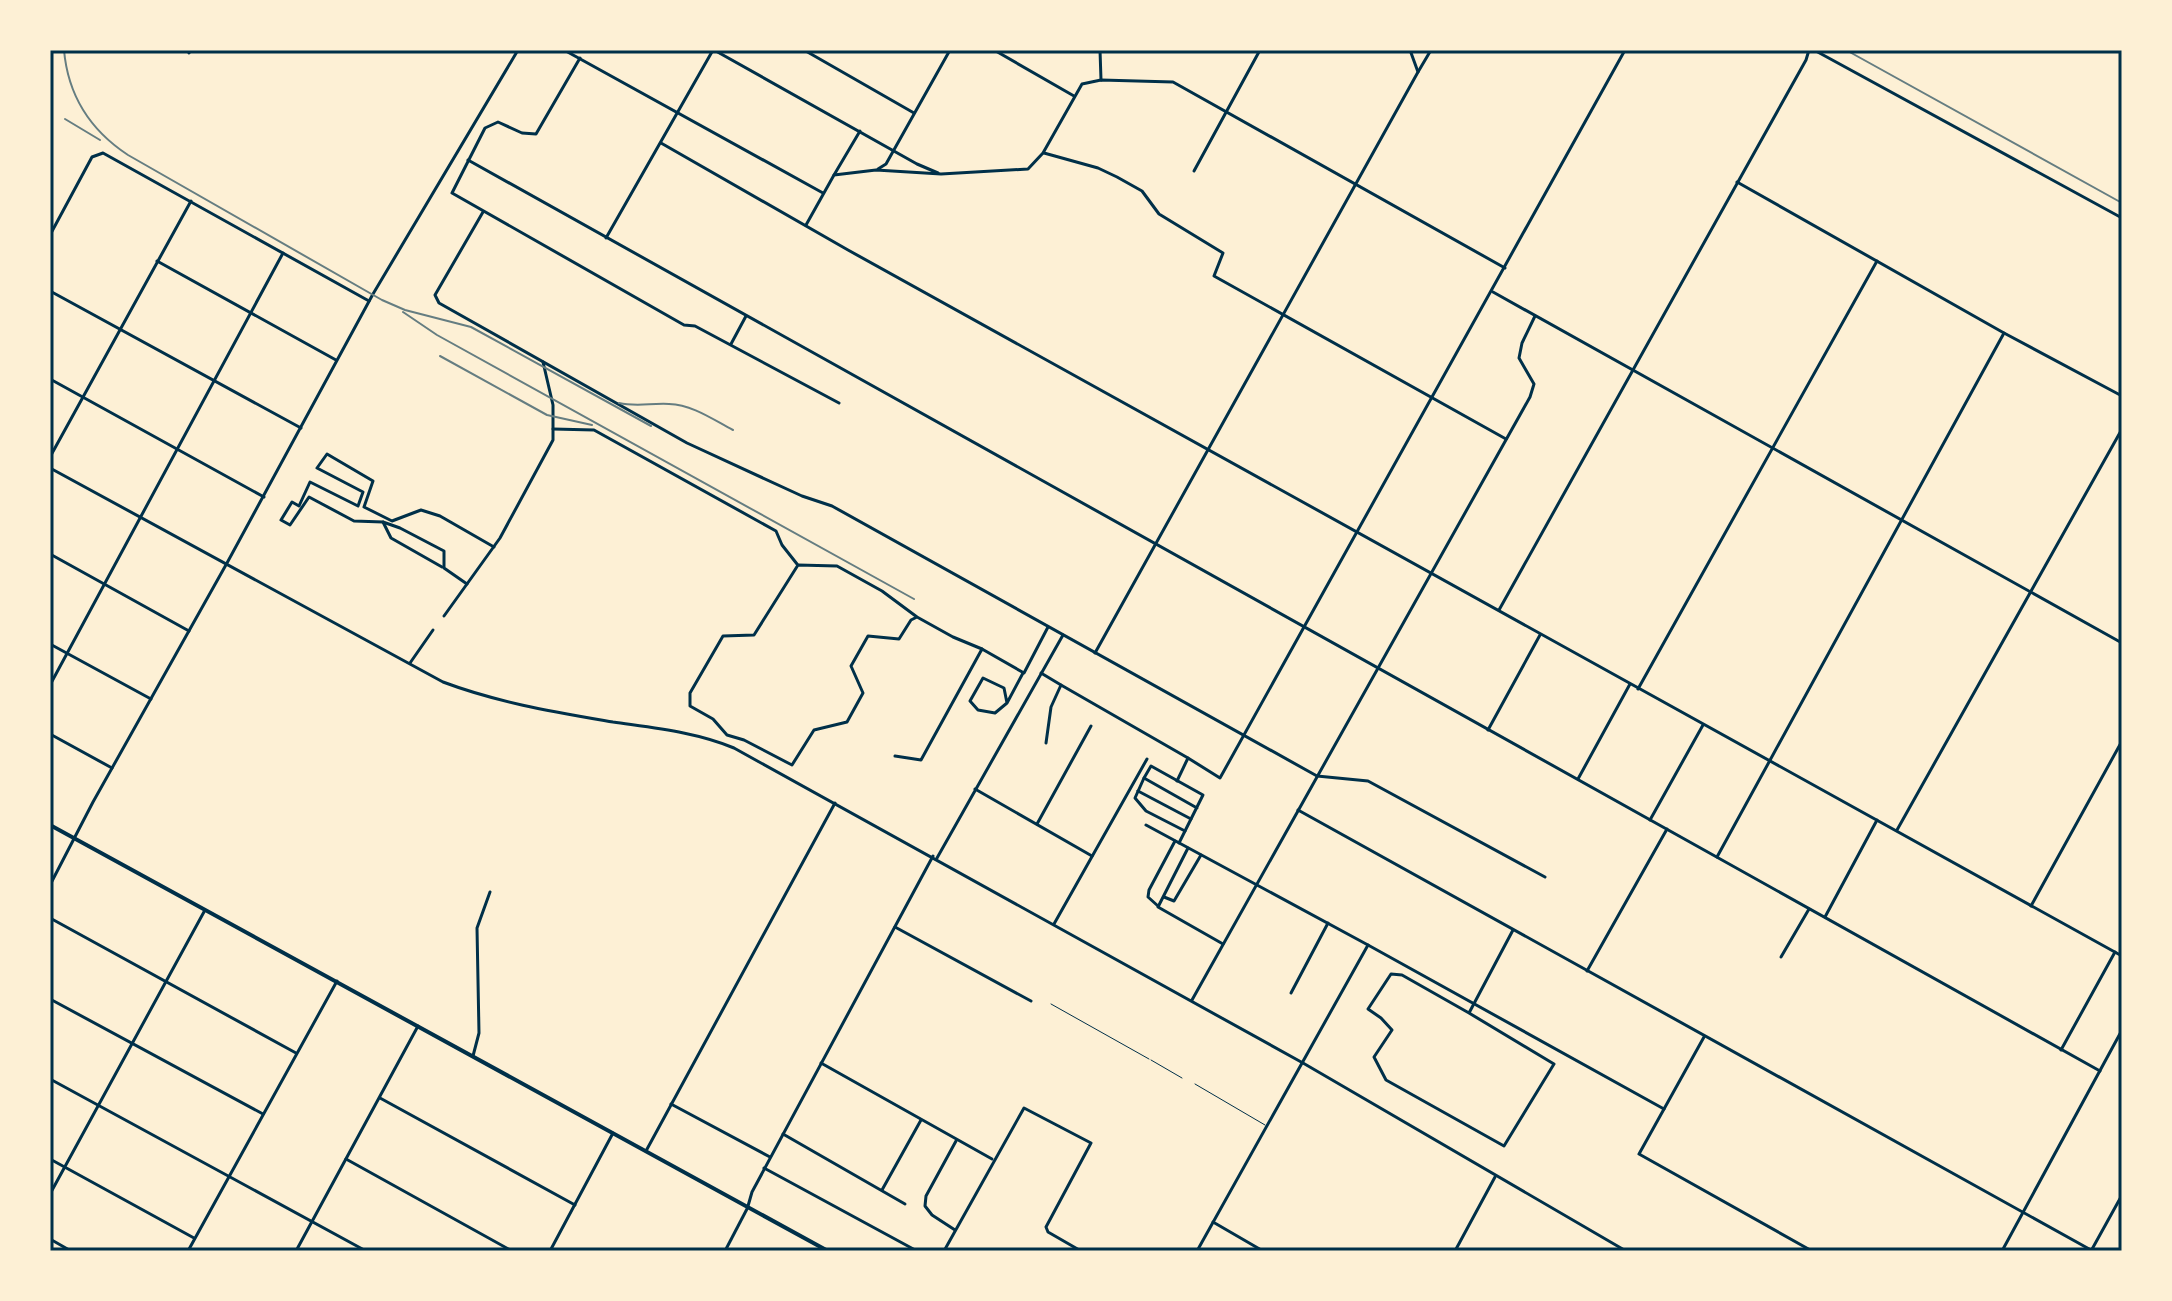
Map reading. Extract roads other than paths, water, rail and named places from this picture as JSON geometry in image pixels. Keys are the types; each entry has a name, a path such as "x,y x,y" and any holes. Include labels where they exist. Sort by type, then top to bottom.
{"main road":[{"path":"50,825 828,1251"}],"street":[{"path":"50,885 369,301 518,50"},
{"path":"564,50 823,193"},
{"path":"606,238 713,50 917,164 941,174"},
{"path":"804,50 914,113"},
{"path":"876,170 886,164 950,50"},
{"path":"994,50 1074,96"},
{"path":"1100,50 1101,80"},
{"path":"1194,171 1260,50"},
{"path":"1410,50 1418,72"},
{"path":"1095,653 1431,50"},
{"path":"1041,673 1220,778 1625,50"},
{"path":"1499,610 1812,50 2122,218"},
{"path":"580,58 536,134 522,133 498,122 485,128 452,193 684,325 695,326 839,403"},
{"path":"834,175 876,170 941,174 1028,169 1043,153 1082,84 1101,80 1173,82 1505,268"},
{"path":"806,226 860,131"},
{"path":"661,143 2122,956"},
{"path":"50,235 92,157 103,153 369,301"},
{"path":"1043,153 1098,168 1142,191 1159,214 1223,253 1214,276 1506,439"},
{"path":"468,160 2100,1071"},
{"path":"1737,182 2122,396"},
{"path":"50,457 191,201"},
{"path":"483,212 435,295 439,303 687,443 802,496 832,506 1317,776 1368,781 1545,877"},
{"path":"50,685 283,253"},
{"path":"157,261 338,361"},
{"path":"1638,689 1877,261"},
{"path":"50,291 301,428"},
{"path":"1491,292 2122,643"},
{"path":"730,345 746,316"},
{"path":"1191,1001 1530,397 1534,384 1519,358 1522,343 1535,316"},
{"path":"1717,857 2004,333"},
{"path":"444,616 494,547 553,440 553,405 543,362"},
{"path":"50,379 264,497"},
{"path":"553,429 594,430 776,531 782,545 798,565 837,566 882,591 917,617 1024,673"},
{"path":"1897,830 2122,429"},
{"path":"444,568 444,551 383,522 354,521 309,497 290,525 281,520 292,502 299,506 310,482 358,506 363,492 317,468 327,454 373,481 364,507 392,521 421,510 440,516 494,547"},
{"path":"50,468 443,682 493,700 714,740 836,803 1303,1063 1626,1251"},
{"path":"383,522 391,538 467,584"},
{"path":"50,554 189,631"},
{"path":"798,565 754,635 723,636 690,693 690,706 713,719 727,735 744,740 792,765 814,730 847,722 863,693 851,666 868,636 899,639 911,620 917,617"},
{"path":"1007,703 1004,688 983,678 970,701 978,710 995,713 1007,703 1048,627"},
{"path":"410,663 433,630"},
{"path":"1488,730 1540,634"},
{"path":"725,1251 764,1168 895,927 1063,635"},
{"path":"50,644 151,699"},
{"path":"895,756 921,760 982,649"},
{"path":"1578,780 1630,684"},
{"path":"1046,743 1051,707 1061,685"},
{"path":"1650,820 1704,725"},
{"path":"1037,824 1091,726"},
{"path":"50,734 112,768"},
{"path":"2031,906 2122,741"},
{"path":"1177,781 1188,758"},
{"path":"1054,924 1147,759"},
{"path":"1185,831 1146,811 1135,798 1151,766 1203,795 1185,831 1149,890 1148,897 1158,907 1224,944"},
{"path":"1144,778 1197,808"},
{"path":"975,789 1092,856"},
{"path":"1138,791 1191,819"},
{"path":"646,1151 836,803"},
{"path":"1298,810 2091,1251 2122,1195"},
{"path":"1825,917 1877,820"},
{"path":"1146,825 1664,1109"},
{"path":"1587,971 1667,829"},
{"path":"1158,907 1188,848"},
{"path":"1164,897 1174,901 1201,855"},
{"path":"473,1056 478,1042 477,928 490,892"},
{"path":"1781,957 1809,909"},
{"path":"50,1194 205,910"},
{"path":"50,918 297,1054"},
{"path":"1291,993 1328,923"},
{"path":"895,927 1031,1001"},
{"path":"1469,1013 1513,930"},
{"path":"1197,1251 1368,945"},
{"path":"2061,1050 2115,952"},
{"path":"1391,974 1402,975 1469,1013 1554,1064 1504,1146 1386,1080 1374,1057 1392,1030 1368,1009 1391,974"},
{"path":"188,1251 337,981"},
{"path":"50,999 263,1114"},
{"path":"296,1251 418,1026"},
{"path":"2002,1251 2122,1030"},
{"path":"1705,1036 1639,1154 1812,1251"},
{"path":"821,1063 993,1160"},
{"path":"50,1079 366,1251"},
{"path":"380,1098 575,1205"},
{"path":"671,1104 770,1157"},
{"path":"944,1251 1024,1108 1091,1143 1046,1227 1048,1232 1081,1251"},
{"path":"881,1190 921,1120"},
{"path":"550,1251 613,1133"},
{"path":"783,1134 905,1204"},
{"path":"955,1230 932,1215 925,1206 926,1196 957,1140"},
{"path":"50,1159 195,1238"},
{"path":"346,1159 512,1251"},
{"path":"764,1168 917,1251"},
{"path":"1455,1251 1496,1176"},
{"path":"1213,1222 1263,1251"},
{"path":"50,1239 71,1251"}],"lane":[{"path":"1051,1004 1182,1078"},
{"path":"1195,1084 1267,1126"}],"railway":[{"path":"64,50 70,82 83,110 103,135 128,155 382,300 405,310 471,327 651,426"},
{"path":"1846,50 2122,203"},
{"path":"65,119 100,140"},
{"path":"403,312 437,335 914,599"},
{"path":"440,356 547,415 592,425"},
{"path":"619,403 686,407 733,430"}]}
